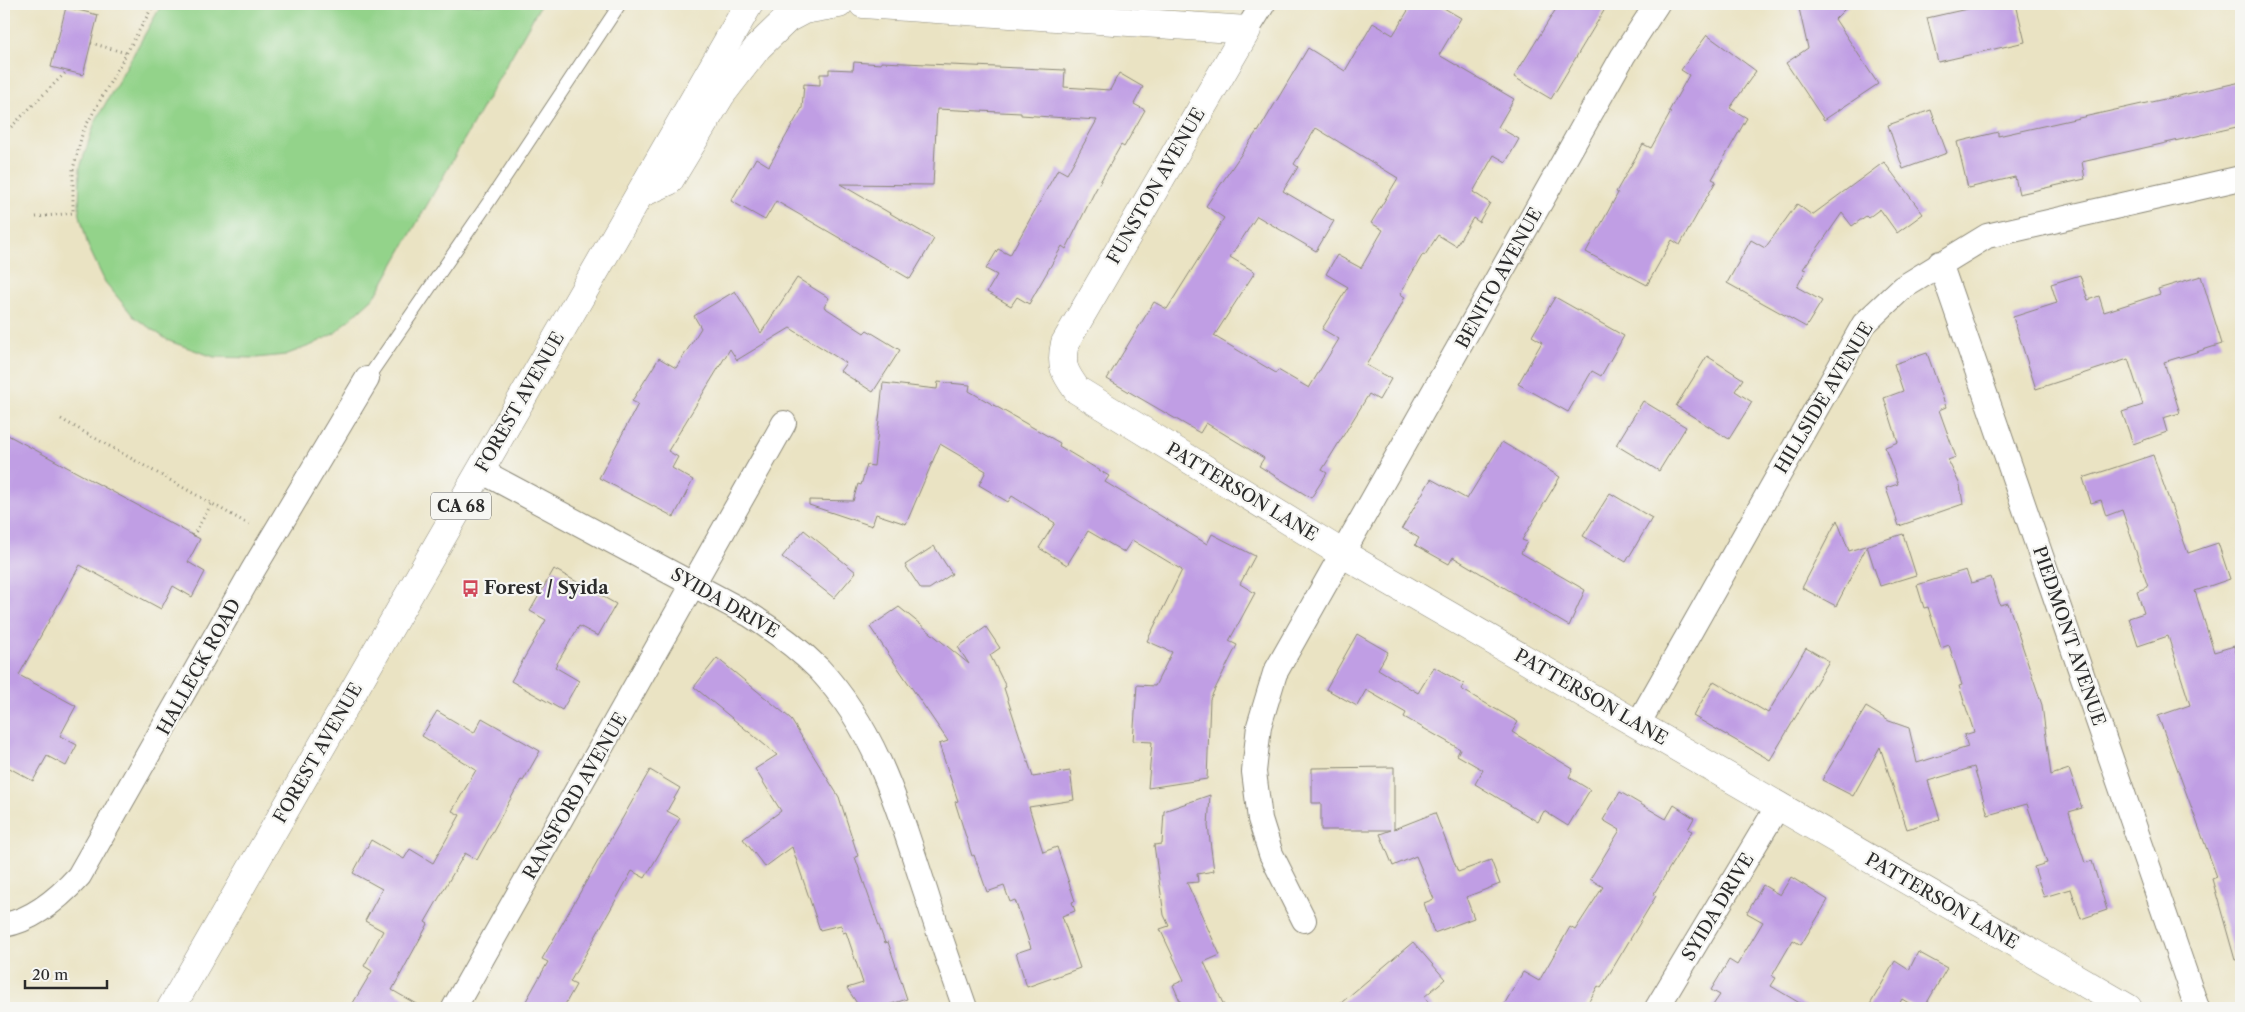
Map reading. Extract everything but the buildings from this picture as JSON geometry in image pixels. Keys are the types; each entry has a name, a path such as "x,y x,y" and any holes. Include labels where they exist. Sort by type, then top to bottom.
{"street":[{"name":"FOREST AVENUE","path":"171,1008 749,4"},
{"path":"640,194 669,181 720,95 758,47 787,19 804,10 839,4"},
{"path":"880,4 1247,30"},
{"name":"FUNSTON AVENUE","path":"1065,372 1062,363 1065,343 1263,4"},
{"name":"BENITO AVENUE","path":"1304,920 1271,854 1260,819 1254,772 1258,726 1274,673 1623,56 1657,4"},
{"name":"HILLSIDE AVENUE","path":"1638,724 1864,324 1902,288 1987,236 2241,178"},
{"name":"PIEDMONT AVENUE","path":"1940,263 2197,1008"},
{"name":"PATTERSON LANE","path":"1065,372 1077,390 1085,396 1343,554 2128,1008"},
{"name":"HALLECK ROAD","path":"4,925 25,918 58,899 79,876 253,570 367,379"},
{"name":"RANSFORD AVENUE","path":"454,1008 695,584 784,423"},
{"name":"SYIDA DRIVE","path":"481,471 750,615 788,640 819,669 846,703 873,748 893,792 965,1008"},
{"name":"SYIDA DRIVE","path":"1657,1008 1778,806"}],"lane":[{"path":"367,379 493,195 620,4"}],"path":[{"path":"79,10 82,4"},
{"path":"36,216 73,213 73,169 83,131 154,4"},
{"path":"91,43 126,53"},
{"path":"4,134 67,71"},
{"path":"61,419 254,527"},
{"path":"194,536 212,503"}],"green space":[{"path":"162,4 541,4 376,295 335,333 312,345 285,355 256,358 214,357 169,341 134,317 105,282 88,246 79,211 80,168 95,122"}],"place":[{"name":"Forest / Syida","path":"470,588"}]}
